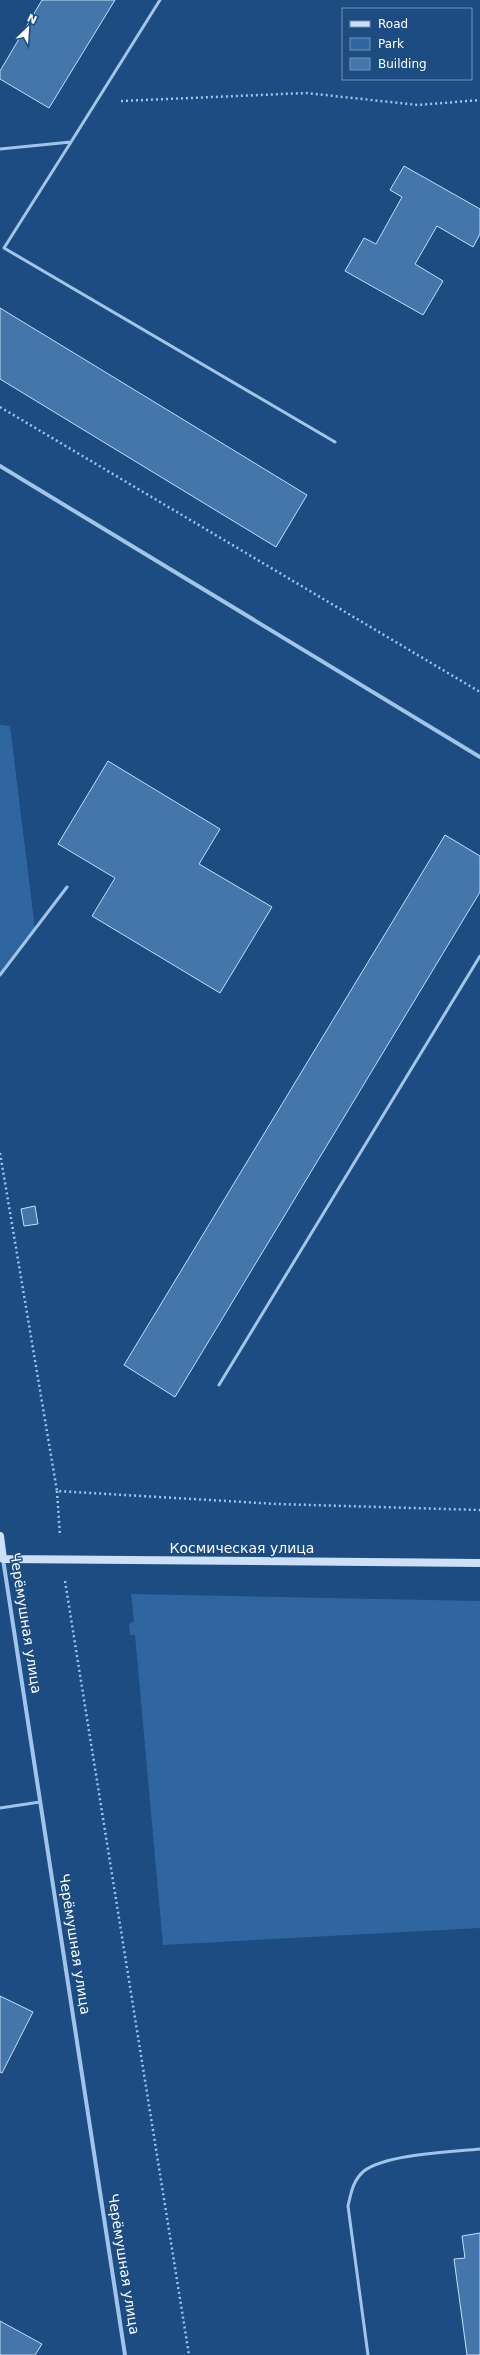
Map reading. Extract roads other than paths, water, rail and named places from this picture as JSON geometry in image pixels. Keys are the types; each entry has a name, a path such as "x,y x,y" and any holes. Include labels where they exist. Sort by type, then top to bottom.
{"street":[{"path":"0,466 480,756"},
{"name":"Черёмушная улица","path":"0,1536 125,2355"},
{"name":"Космическая улица","path":"3,1559 480,1563"}],"lane":[{"path":"160,0 4,248 335,442"},
{"path":"0,149 72,142"},
{"path":"0,975 67,887"},
{"path":"219,1385 480,956"},
{"path":"0,1808 40,1802"},
{"path":"368,2355 348,2206 352,2186 364,2171 386,2160 480,2149"}]}
